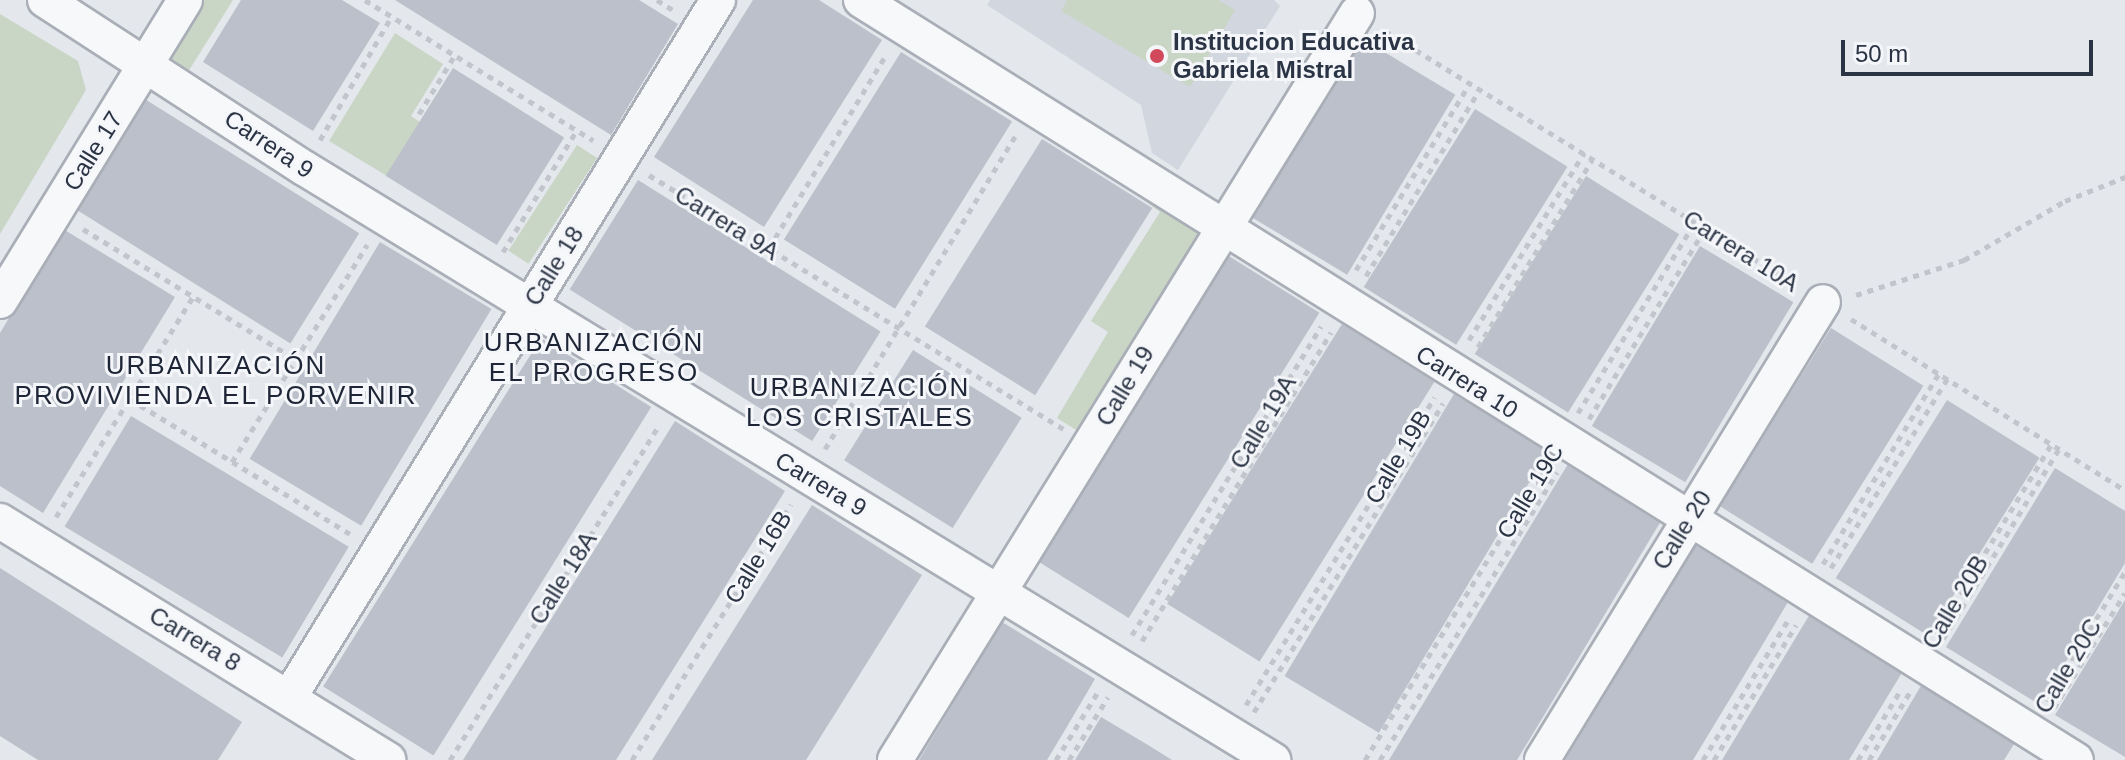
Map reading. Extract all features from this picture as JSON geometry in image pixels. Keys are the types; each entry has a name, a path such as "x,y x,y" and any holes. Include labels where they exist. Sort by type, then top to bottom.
{"street":[{"name":"Calle 17","path":"0,301 185,0"},
{"name":"Calle 18","path":"290,696 718,0"},
{"name":"Carrera 10","path":"861,0 1687,521 2076,760"},
{"name":"Carrera 9","path":"53,2 304,168 1273,760"},
{"name":"Calle 19","path":"895,760 1221,226 1357,13"},
{"name":"Calle 20","path":"1542,760 1823,302"},
{"name":"Carrera 8","path":"0,521 290,696 388,760"}],"path":[{"name":"Carrera 9A","path":"365,0 377,3 392,16 1089,445"},
{"name":"Carrera 10A","path":"1357,13 2125,490"},
{"path":"304,168 392,16"},
{"path":"769,248 903,26"},
{"path":"419,114 455,55"},
{"name":"Calle 19A","path":"1056,760 1120,666 1342,303 1470,83"},
{"name":"Calle 19A","path":"1069,760 1120,666 1342,303 1480,89"},
{"name":"Calle 16B","path":"632,760 1032,108"},
{"path":"486,280 577,130"},
{"name":"Calle 19B","path":"1233,735 1455,374 1584,153"},
{"name":"Calle 19B","path":"1233,735 1455,374 1592,160"},
{"path":"1823,302 1893,287 1964,260 2065,201 2125,177"},
{"path":"54,212 295,359"},
{"path":"232,462 384,217"},
{"name":"Calle 19C","path":"1380,760 1695,222"},
{"name":"Calle 19C","path":"1365,760 1705,229"},
{"path":"39,545 193,297"},
{"name":"Calle 18A","path":"450,760 677,396"},
{"path":"130,399 379,552"},
{"name":"Calle 20B","path":"1869,760 2051,445"},
{"name":"Calle 20B","path":"1858,760 2059,449"},
{"name":"Calle 20C","path":"2033,733 2125,572"},
{"name":"Calle 20C","path":"2033,733 2125,593"}],"shaded area":[{"name":"Institucion Educativa Gabriela Mistral","path":"990,0 1274,0 1280,6 1178,170 1152,153 1141,105 987,5"}],"green space":[{"path":"203,0 233,0 188,72 167,59"},
{"path":"1067,0 1218,0 1235,10 1190,87 1061,11"},
{"path":"0,14 78,61 86,90 0,234"},
{"path":"395,33 443,64 411,116 420,122 387,176 329,141"},
{"path":"577,145 597,158 529,264 508,251"},
{"path":"1143,187 1198,224 1205,245 1089,438 1057,418 1108,332 1091,321 1160,212 1137,195"}],"building":[{"path":"241,0 342,0 380,23 313,131 203,62"},
{"path":"395,0 639,0 678,24 611,135"},
{"path":"753,0 819,0 882,40 764,227 654,157"},
{"path":"1361,38 1455,95 1347,275 1253,218"},
{"path":"901,52 1012,121 895,309 784,239"},
{"path":"453,68 564,137 497,245 386,176"},
{"path":"143,98 359,233 290,343 74,208"},
{"path":"1475,109 1567,167 1456,345 1364,287"},
{"path":"1042,139 1152,208 1035,395 925,326"},
{"path":"1586,176 1679,234 1568,412 1475,354"},
{"path":"638,180 881,332 812,441 570,289"},
{"path":"63,229 175,297 43,513 0,486 0,333"},
{"path":"380,242 491,309 361,526 250,459"},
{"path":"1700,246 1793,302 1685,482 1592,426"},
{"path":"1227,255 1319,313 1129,618 1036,560"},
{"path":"1342,324 1434,382 1260,662 1167,604"},
{"path":"1831,328 1923,386 1812,564 1720,506"},
{"path":"541,338 651,407 433,755 323,687"},
{"path":"913,350 1022,418 953,528 844,460"},
{"path":"1454,394 1548,451 1379,733 1285,676"},
{"path":"1947,400 2039,458 1928,636 1836,578"},
{"path":"131,416 349,547 282,657 65,527"},
{"path":"675,421 785,491 616,760 463,760"},
{"path":"1568,464 1661,521 1517,760 1389,760"},
{"path":"2055,468 2125,511 2125,563 2040,705 1946,647"},
{"path":"812,505 922,575 806,760 652,760"},
{"path":"1695,545 1788,602 1742,679 1693,760 1565,760"},
{"path":"0,568 242,722 218,760 38,760 0,736"},
{"path":"2125,600 2125,757 2055,715"},
{"path":"1810,614 1903,671 1849,760 1722,760"},
{"path":"1002,622 1095,679 1047,760 919,760"},
{"path":"1922,684 2016,741 2004,760 1877,760"},
{"path":"1101,717 1148,745 1172,760 1075,760"}],"place":[{"name":"Institucion Educativa Gabriela Mistral","path":"1157,56"}],"district":[{"name":"URBANIZACIÓN EL PROGRESO","path":"594,358"},
{"name":"URBANIZACIÓN PROVIVIENDA EL PORVENIR","path":"216,381"},
{"name":"URBANIZACIÓN LOS CRISTALES","path":"860,403"}]}
